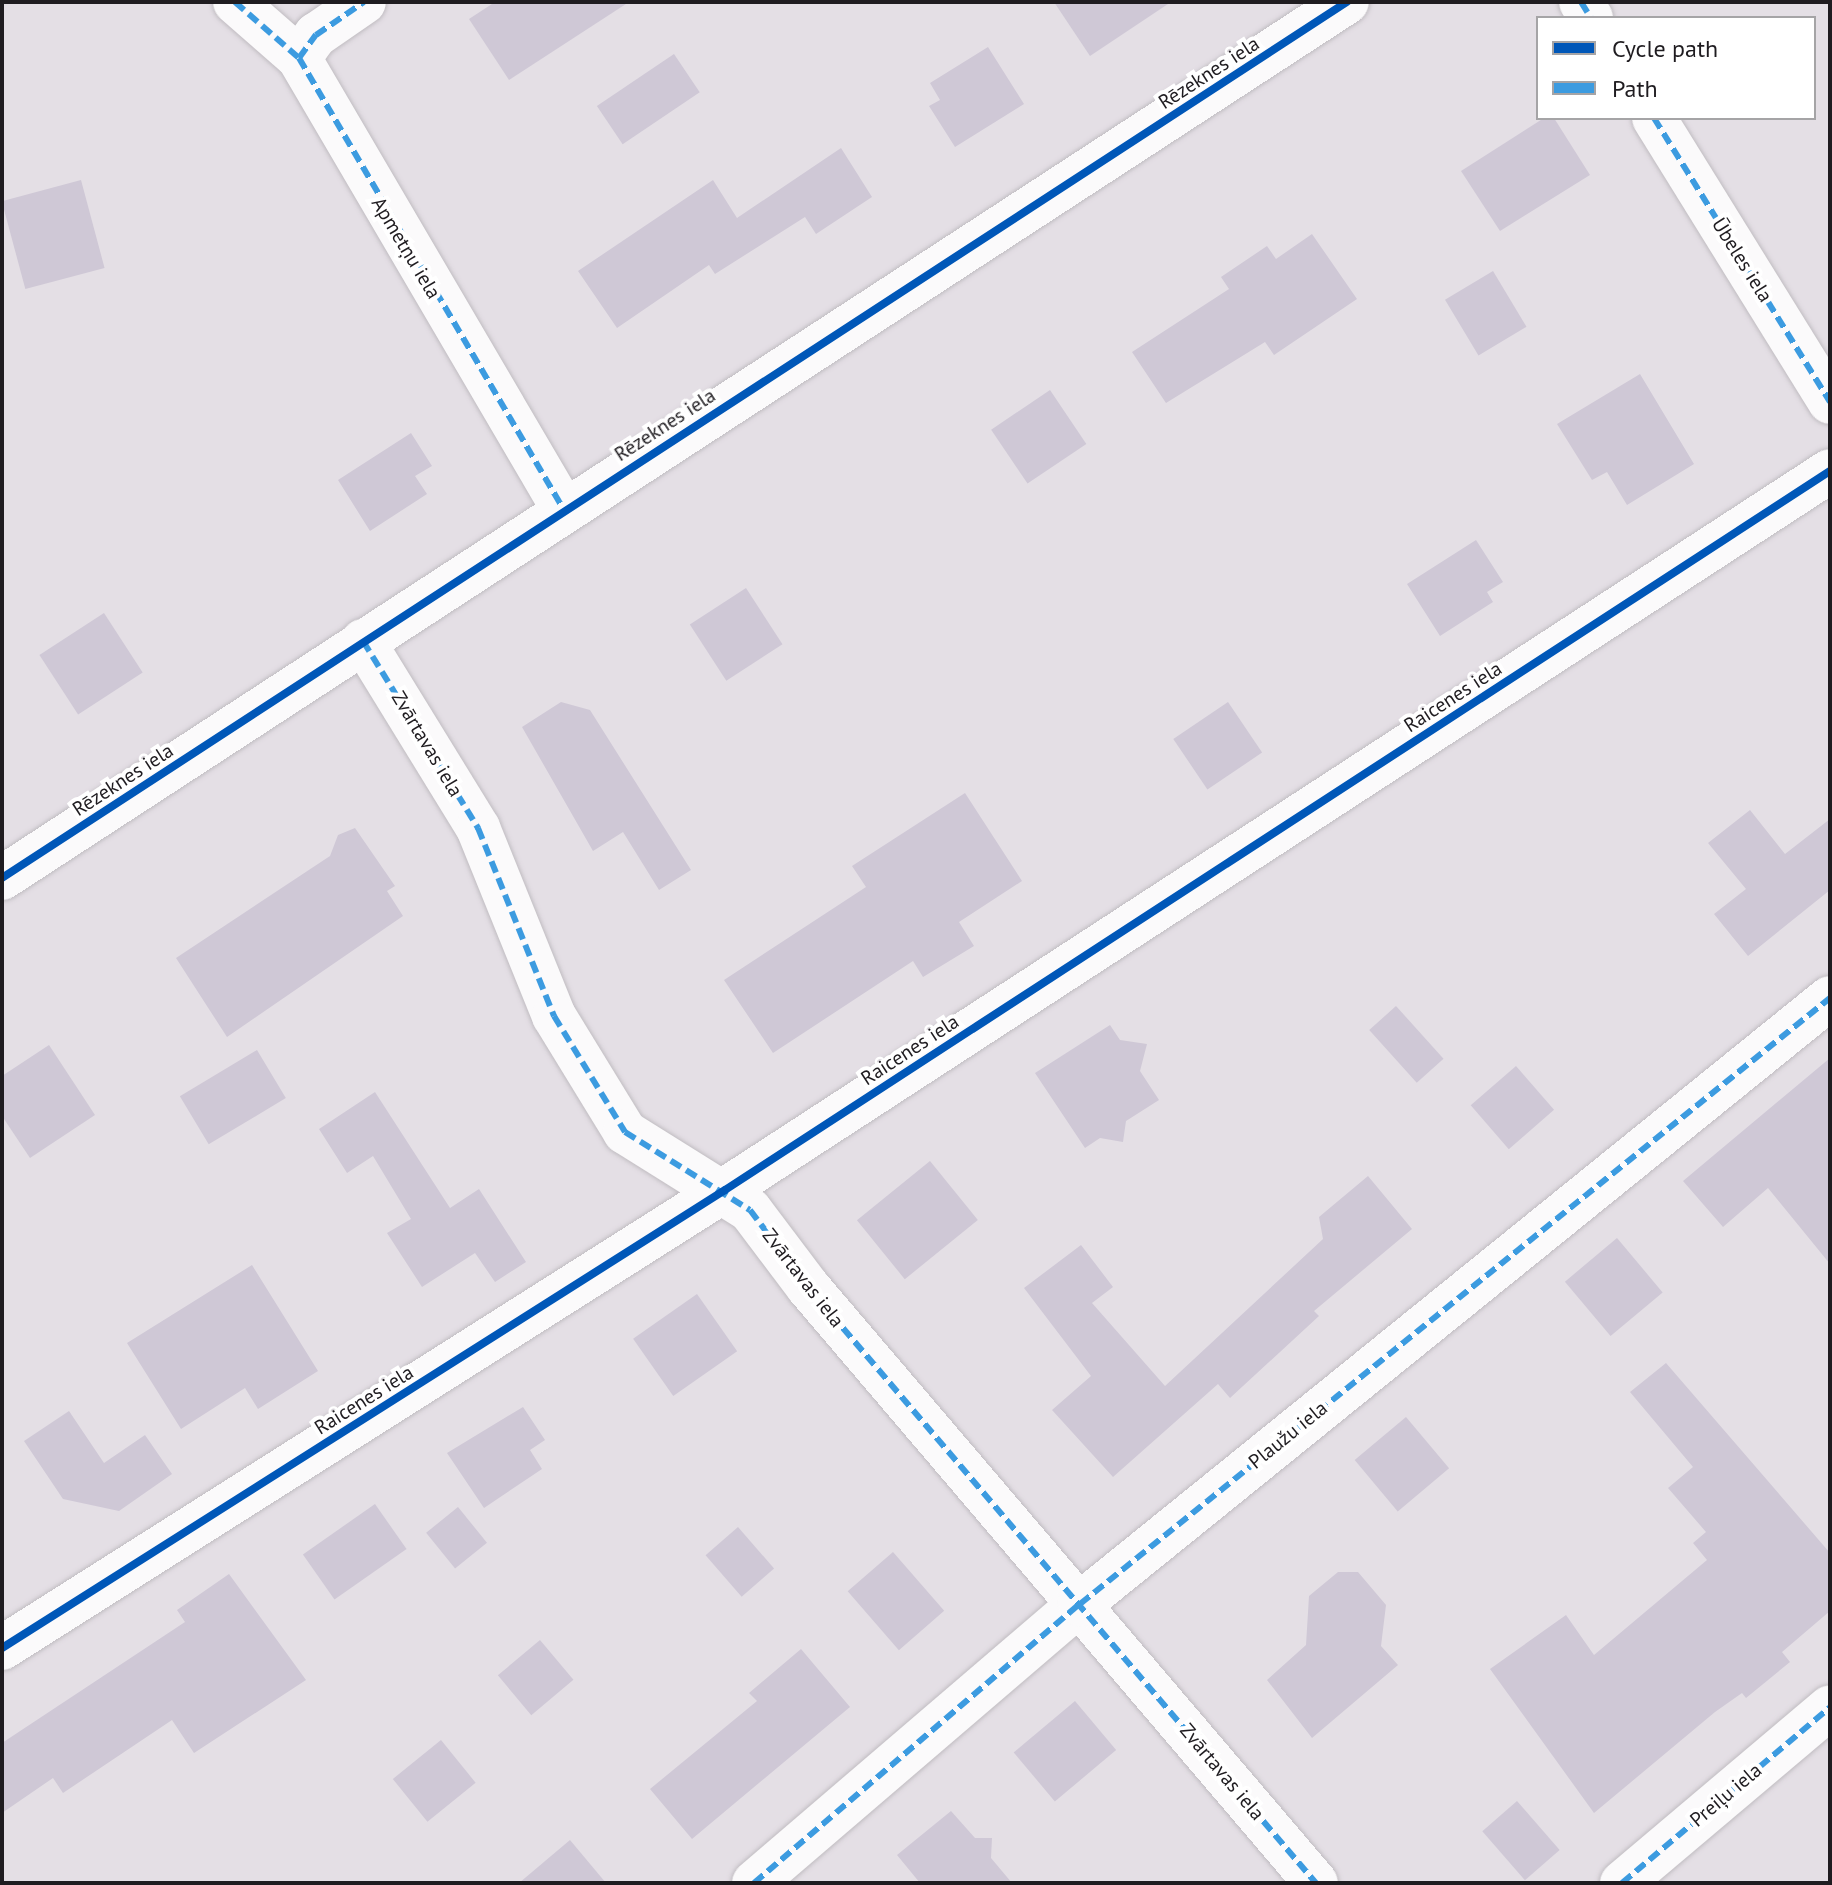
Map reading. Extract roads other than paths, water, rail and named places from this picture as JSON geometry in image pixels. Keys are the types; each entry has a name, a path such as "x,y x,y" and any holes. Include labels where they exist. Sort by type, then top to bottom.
{"street":[{"name":"Apmetņu iela","path":"235,2 299,58 564,510"},
{"path":"299,58 316,35 364,2"},
{"name":"Rēzeknes iela","path":"2,878 1347,2"},
{"name":"Ūbeles iela","path":"1655,120 1830,402"},
{"name":"Raicenes iela","path":"2,1648 725,1190 1830,471"},
{"name":"Zvārtavas iela","path":"363,641 478,828 582,1069 625,1132 725,1190 750,1210 1316,1883"},
{"name":"Plaužu iela","path":"754,1883 1080,1604 1830,998"},
{"name":"Preiļu iela","path":"1622,1883 1830,1707"}]}
